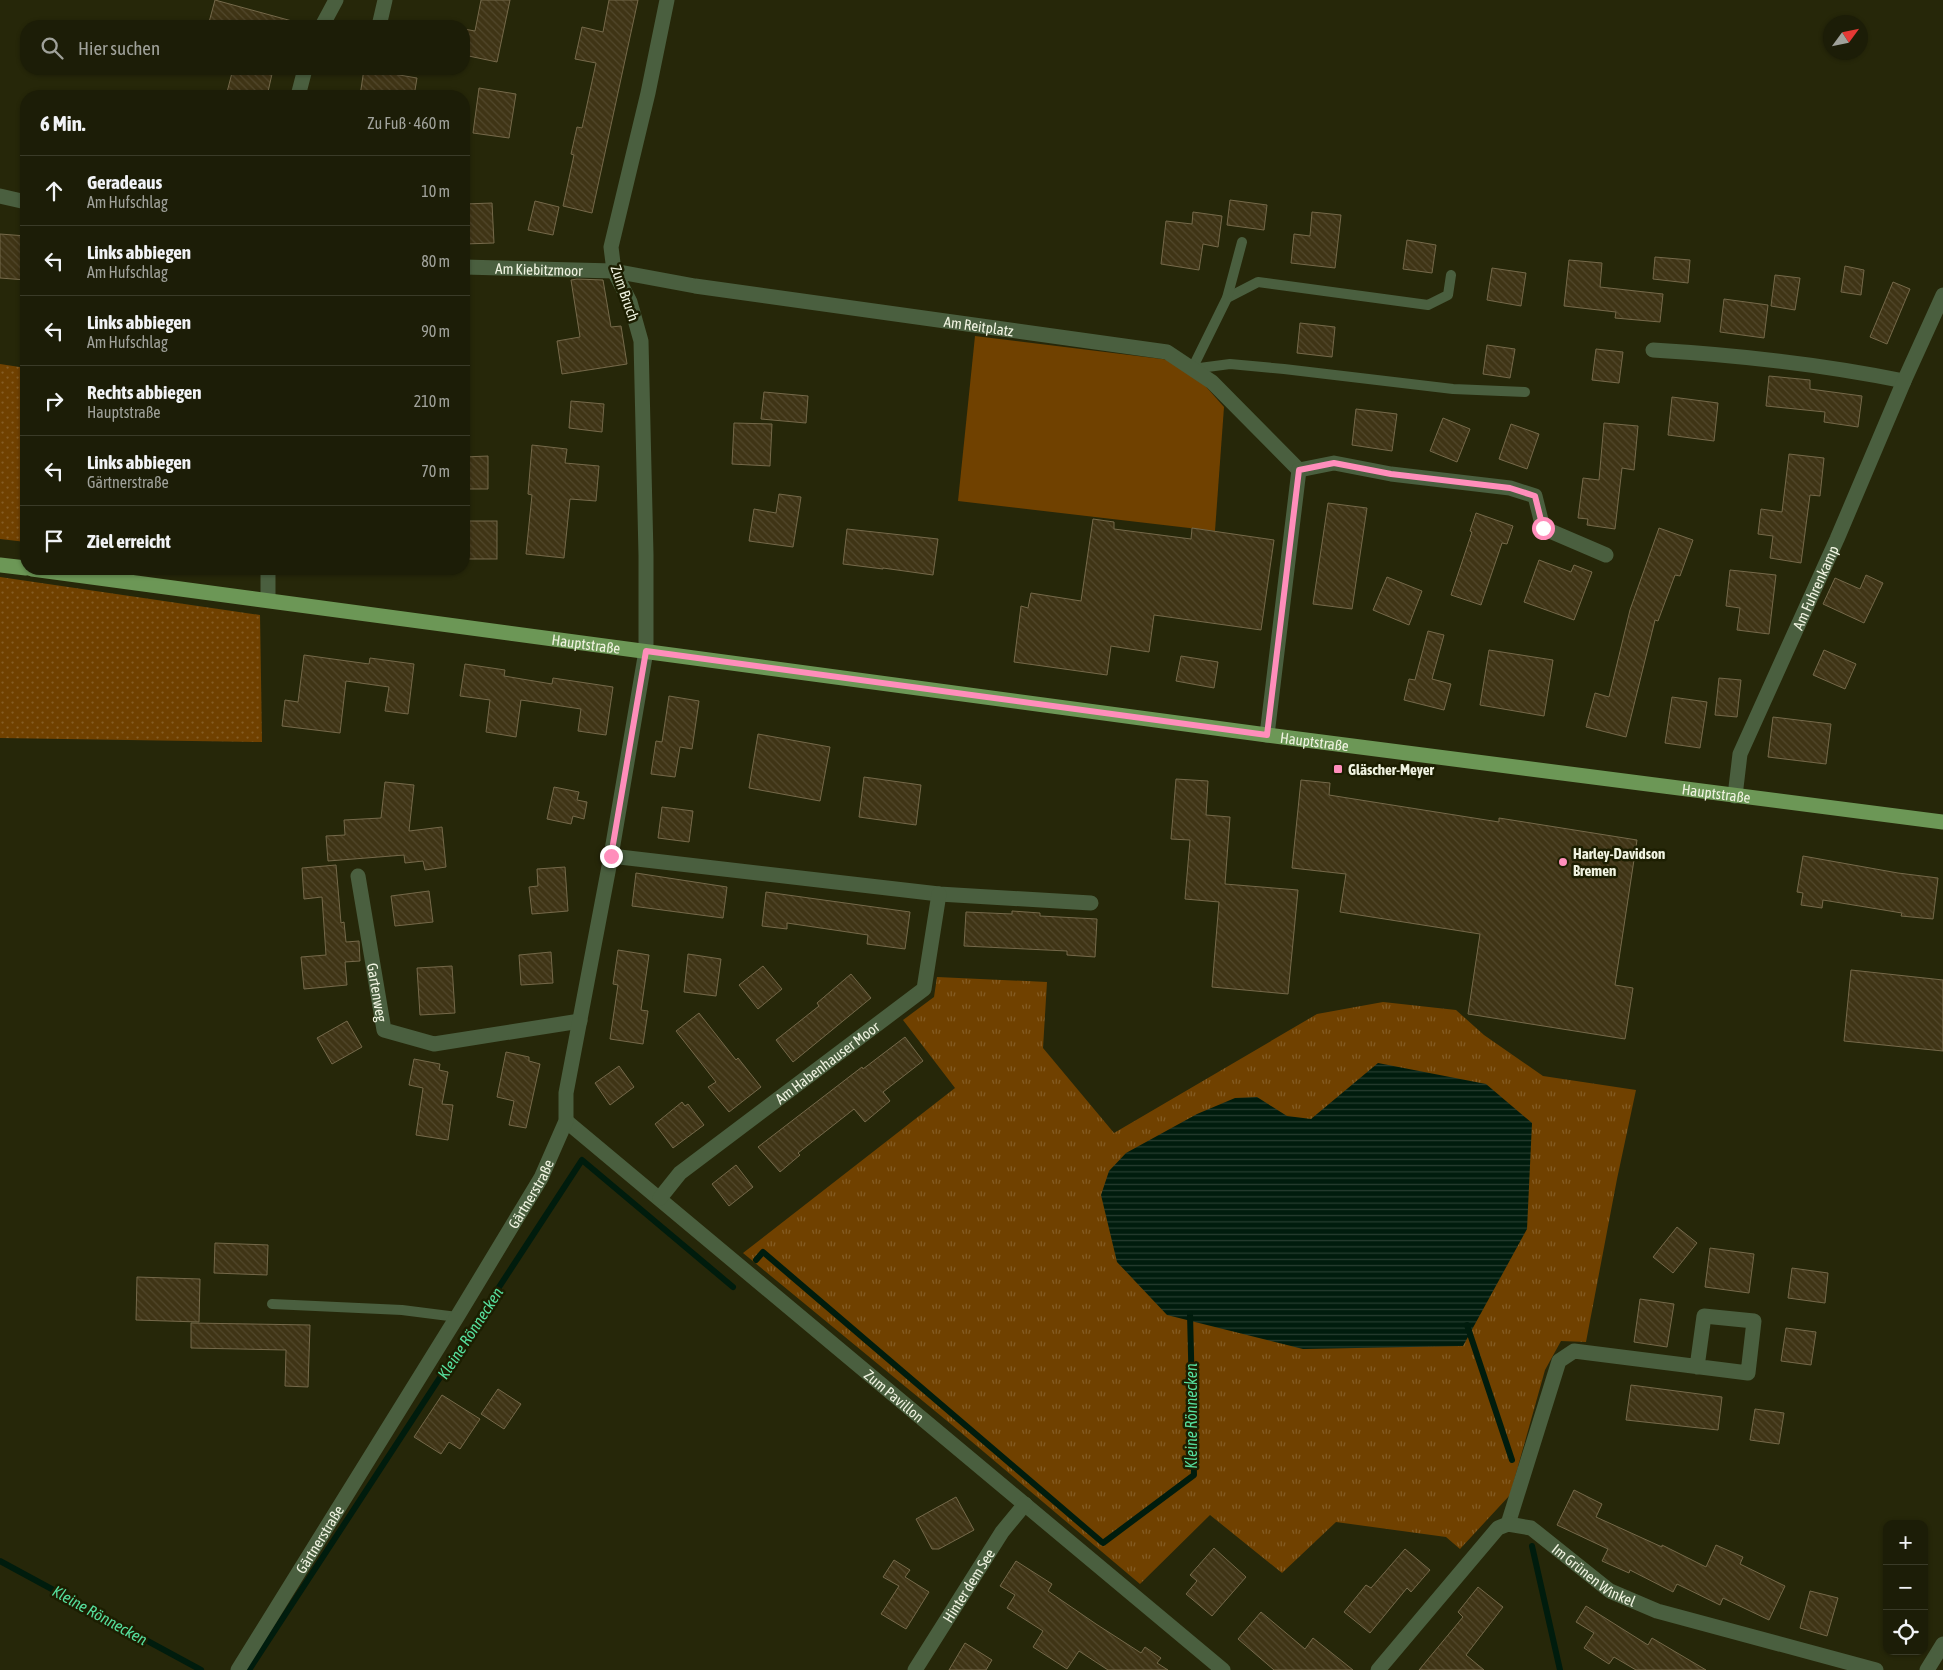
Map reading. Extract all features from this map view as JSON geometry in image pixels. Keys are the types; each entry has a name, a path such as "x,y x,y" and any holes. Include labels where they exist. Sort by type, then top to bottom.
{"main road":[{"path":"0,564 20,567"},
{"name":"Hauptstraße","path":"78,575 1267,735 1943,822"}],"street":[{"path":"325,20 336,0"},
{"path":"380,20 385,0"},
{"name":"Zum Bruch","path":"646,651 646,554 641,341 630,302 614,271 611,247 648,93 667,0"},
{"path":"300,90 303,75"},
{"path":"0,196 20,201"},
{"name":"Am Kiebitzmoor","path":"470,267 614,271"},
{"name":"Am Reitplatz","path":"614,271 696,286 1167,352 1212,382 1299,470"},
{"name":"Am Fuhrenkamp","path":"1735,796 1740,754 1837,539 1904,381 1943,295"},
{"path":"1653,350 1761,358 1857,371 1904,381"},
{"path":"1267,735 1299,470 1334,463 1391,474 1510,488 1535,496 1543,528 1606,555"},
{"path":"268,575 268,600"},
{"name":"Gärtnerstraße","path":"238,1670 541,1178 566,1121 566,1094 611,856 646,651"},
{"path":"611,856 939,894 1091,903"},
{"name":"Gartenweg","path":"358,876 384,1030 434,1044 580,1021"},
{"name":"Am Habenhauser Moor","path":"660,1198 680,1173 924,989 939,894"},
{"name":"Zum Pavillon","path":"566,1121 1223,1670"},
{"path":"1378,1670 1498,1528 1508,1524 1559,1361 1574,1351 1748,1374 1754,1322 1704,1316 1697,1367"},
{"name":"Hinter dem See","path":"915,1670 1002,1532 1025,1504"},
{"name":"Im Grünen Winkel","path":"1508,1524 1531,1528 1610,1591 1657,1612 1876,1670"},
{"path":"1927,1670 1943,1644"}],"lane":[{"path":"1192,368 1227,298 1242,242"},
{"path":"1227,298 1258,282 1428,305 1448,295 1451,275"},
{"path":"1192,368 1230,364 1454,390 1525,392"},
{"path":"272,1304 402,1310 457,1317"}],"green space":[{"path":"975,336 1170,360 1201,381 1224,407 1215,531 958,501"},
{"path":"0,364 20,367 20,541 0,539"},
{"path":"0,577 260,615 262,742 0,738"},
{"path":"937,977 1047,982 1043,1048 1114,1133 1317,1014 1383,1002 1456,1010 1484,1035 1543,1076 1636,1090 1586,1342 1561,1341 1545,1370 1510,1495 1460,1549 1446,1537 1336,1522 1282,1573 1210,1515 1140,1584 952,1425 743,1253 955,1088 903,1020 934,997"}],"shaded area":[{"path":"1378,1063 1486,1084 1532,1123 1527,1229 1463,1346 1303,1349 1167,1315 1117,1262 1101,1195 1109,1171 1126,1153 1197,1114 1235,1098 1257,1097 1287,1116 1311,1119"}],"building":[{"path":"215,0 288,20 210,20"},
{"path":"481,0 510,0 497,62 470,56 470,30 475,31"},
{"path":"609,0 638,0 592,213 563,206 574,155 571,154 577,127 582,128 596,63 575,59 582,27 603,32"},
{"path":"231,75 272,75 268,90 228,90"},
{"path":"363,75 399,75 417,78 415,90 361,90"},
{"path":"479,88 516,94 509,138 473,133"},
{"path":"1230,200 1267,205 1264,230 1227,225"},
{"path":"535,201 559,207 553,235 528,230"},
{"path":"492,203 494,243 470,244 470,204"},
{"path":"1193,212 1222,216 1218,247 1203,244 1199,270 1161,264 1166,221 1192,224"},
{"path":"1312,212 1341,215 1335,268 1291,263 1294,234 1310,236"},
{"path":"0,234 20,236 20,280 0,278"},
{"path":"1407,240 1436,245 1432,273 1403,269"},
{"path":"1655,257 1690,260 1688,283 1653,279"},
{"path":"1569,260 1602,263 1600,287 1663,294 1660,322 1615,318 1616,312 1564,306"},
{"path":"1845,266 1864,270 1861,295 1841,292"},
{"path":"1492,268 1526,273 1521,306 1487,300"},
{"path":"1775,275 1800,278 1795,310 1771,306"},
{"path":"571,280 603,280 611,327 621,326 627,364 562,374 557,341 580,337"},
{"path":"1893,282 1910,289 1887,344 1870,337"},
{"path":"1724,299 1768,305 1764,338 1720,332"},
{"path":"1300,323 1335,327 1332,357 1297,353"},
{"path":"1487,345 1515,349 1510,378 1483,374"},
{"path":"1596,349 1623,352 1619,383 1592,380"},
{"path":"1769,376 1810,380 1810,389 1862,396 1858,427 1824,422 1825,412 1766,406"},
{"path":"764,392 808,396 806,423 761,419"},
{"path":"1672,397 1718,403 1714,441 1668,435"},
{"path":"571,401 604,404 602,432 569,428"},
{"path":"1356,409 1397,414 1392,451 1352,445"},
{"path":"1443,418 1470,429 1457,462 1430,451"},
{"path":"734,423 772,424 770,466 732,464"},
{"path":"1604,423 1638,426 1634,470 1622,468 1615,529 1587,525 1588,519 1578,518 1583,478 1599,480"},
{"path":"1511,424 1539,434 1527,469 1499,459"},
{"path":"532,445 567,449 565,463 599,466 596,501 570,499 564,558 526,554 532,495 528,494"},
{"path":"1789,454 1824,458 1820,496 1810,495 1801,563 1770,558 1773,536 1758,534 1761,509 1782,512"},
{"path":"488,456 488,489 470,489 470,457"},
{"path":"779,494 801,497 793,547 749,541 754,509 776,513"},
{"path":"1328,503 1367,508 1352,609 1313,604"},
{"path":"1476,513 1513,526 1507,544 1502,543 1481,605 1451,595 1472,532 1470,531"},
{"path":"1093,519 1114,522 1114,529 1191,539 1192,528 1274,540 1261,630 1154,615 1149,652 1111,646 1107,675 1014,662 1021,606 1028,608 1031,593 1081,601"},
{"path":"470,521 497,521 497,559 470,559"},
{"path":"1659,528 1693,540 1680,576 1675,575 1658,621 1655,620 1626,737 1586,727 1595,693 1609,697 1630,610"},
{"path":"847,529 938,539 933,575 843,564"},
{"path":"1539,560 1571,572 1574,565 1592,572 1574,620 1524,602"},
{"path":"1730,570 1776,575 1769,634 1737,630 1740,608 1726,606"},
{"path":"1866,575 1883,583 1864,623 1823,604 1835,578 1860,589"},
{"path":"1387,577 1422,591 1409,625 1373,610"},
{"path":"1428,631 1444,635 1432,679 1451,684 1444,710 1404,700 1409,679 1415,680"},
{"path":"1489,650 1553,660 1544,716 1480,705"},
{"path":"1824,650 1856,664 1845,689 1813,675"},
{"path":"304,655 369,664 370,658 414,664 408,714 385,711 389,687 346,681 340,733 282,726 285,700 298,702"},
{"path":"1181,656 1218,662 1214,688 1176,681"},
{"path":"465,664 505,670 504,676 552,684 553,678 613,687 606,735 578,731 581,709 521,700 516,737 486,732 490,700 460,696"},
{"path":"1719,678 1741,680 1737,717 1715,715"},
{"path":"669,696 699,701 692,749 680,747 675,777 651,774 656,741 662,742"},
{"path":"1672,697 1707,702 1700,748 1665,743"},
{"path":"1773,717 1831,724 1826,764 1768,757"},
{"path":"758,734 830,747 820,801 749,788"},
{"path":"864,777 921,785 916,825 859,817"},
{"path":"1176,779 1208,781 1206,815 1230,817 1225,884 1298,890 1288,994 1212,987 1219,902 1185,899 1190,840 1171,839"},
{"name":"Harley-Davidson Bremen","path":"1301,780 1330,783 1329,795 1499,822 1499,818 1637,840 1615,985 1633,988 1625,1039 1468,1014 1480,934 1340,912 1346,874 1292,868"},
{"path":"385,782 414,785 409,831 442,827 446,867 425,870 423,861 405,863 404,855 328,861 326,836 345,835 344,820 381,818"},
{"path":"554,787 579,792 577,800 587,802 584,819 573,816 571,824 547,819"},
{"path":"662,807 693,811 689,842 658,838"},
{"path":"1803,856 1938,878 1933,919 1901,916 1902,913 1823,900 1822,908 1801,905 1803,893 1797,892"},
{"path":"336,865 341,923 344,922 346,942 359,941 360,961 345,962 347,985 304,989 301,957 326,955 322,897 304,899 302,868"},
{"path":"565,867 568,911 532,914 529,887 538,886 537,869"},
{"path":"636,873 727,887 723,918 632,906"},
{"path":"429,891 433,922 395,926 391,896"},
{"path":"766,892 910,912 905,949 867,944 868,935 787,923 787,929 762,926"},
{"path":"1012,911 1040,913 1040,916 1097,919 1095,957 1067,955 1067,951 964,946 966,912 1012,914"},
{"path":"618,950 649,955 641,1010 648,1011 643,1044 610,1039 618,985 613,984"},
{"path":"551,952 553,983 521,985 519,955"},
{"path":"688,954 721,959 716,996 684,992"},
{"path":"452,966 455,1013 420,1015 417,968"},
{"path":"763,966 782,989 758,1009 739,985"},
{"path":"1851,970 1943,980 1943,1051 1844,1041"},
{"path":"851,974 871,998 793,1062 776,1040 819,1006 817,1003"},
{"path":"699,1013 736,1060 738,1058 761,1087 729,1112 708,1087 716,1082 676,1031"},
{"path":"347,1021 362,1047 332,1064 317,1038"},
{"path":"905,1037 923,1061 883,1092 890,1101 865,1122 854,1109 798,1153 800,1155 780,1172 758,1147 862,1067 863,1069"},
{"path":"506,1052 529,1057 529,1061 540,1064 526,1128 509,1125 514,1101 497,1097"},
{"path":"414,1059 440,1064 439,1070 448,1072 442,1104 453,1105 448,1140 416,1135 423,1088 409,1085"},
{"path":"619,1066 634,1087 610,1105 595,1083"},
{"path":"682,1102 685,1106 688,1104 704,1125 673,1148 655,1124"},
{"path":"736,1165 753,1187 729,1206 712,1184"},
{"path":"1677,1227 1697,1243 1673,1273 1653,1257"},
{"path":"215,1243 268,1245 267,1275 214,1273"},
{"path":"1710,1248 1754,1254 1749,1293 1705,1287"},
{"path":"1792,1268 1828,1273 1825,1303 1788,1298"},
{"path":"137,1277 200,1279 199,1322 136,1320"},
{"path":"1640,1299 1674,1304 1667,1347 1634,1342"},
{"path":"191,1323 310,1325 308,1387 285,1386 286,1350 191,1348"},
{"path":"1786,1328 1816,1332 1811,1365 1781,1361"},
{"path":"1631,1385 1722,1397 1718,1430 1626,1420"},
{"path":"498,1389 521,1404 504,1429 481,1414"},
{"path":"442,1395 480,1419 460,1449 449,1442 441,1454 414,1437"},
{"path":"1755,1409 1784,1413 1779,1444 1750,1440"},
{"path":"1574,1490 1602,1504 1596,1517 1662,1547 1662,1545 1706,1567 1716,1545 1743,1557 1740,1564 1785,1586 1769,1620 1723,1598 1720,1605 1677,1584 1673,1592 1630,1570 1629,1573 1602,1561 1608,1549 1557,1525"},
{"path":"956,1497 974,1530 939,1549 932,1549 916,1519"},
{"path":"1214,1548 1246,1577 1212,1616 1186,1594 1197,1581 1190,1575"},
{"path":"1405,1549 1430,1570 1411,1592 1407,1588 1370,1633 1344,1612 1366,1585 1371,1588"},
{"path":"894,1560 910,1570 905,1577 929,1592 906,1629 881,1614 899,1586 883,1577"},
{"path":"1016,1561 1052,1584 1048,1591 1141,1653 1145,1647 1161,1658 1157,1663 1168,1670 1108,1670 1079,1651 1067,1669 1033,1647 1043,1631 1007,1608 1015,1595 1000,1586"},
{"path":"1478,1587 1503,1607 1466,1655 1484,1670 1419,1670 1463,1617 1458,1612"},
{"path":"1810,1591 1838,1598 1827,1636 1800,1628"},
{"path":"1586,1606 1648,1645 1652,1638 1706,1670 1636,1670 1614,1657 1609,1664 1584,1648 1594,1633 1576,1622"},
{"path":"1261,1612 1305,1649 1313,1638 1353,1670 1274,1670 1238,1639"},
{"path":"965,1643 992,1660 986,1670 949,1670"}],"waterway":[{"name":"Kleine Rönnecken","path":"249,1670 582,1160 733,1287"},
{"name":"Kleine Rönnecken","path":"756,1260 763,1252 1103,1543 1194,1475 1190,1314"},
{"name":"Kleine Rönnecken","path":"1467,1325 1512,1460"},
{"name":"Kleine Rönnecken","path":"1532,1546 1560,1670"},
{"name":"Kleine Rönnecken","path":"0,1561 201,1670"}],"place":[{"name":"Gläscher-Meyer","path":"1338,769"},
{"name":"Harley-Davidson Bremen","path":"1563,862"}],"route":[{"path":"611,856 646,651 1267,735 1299,470 1334,463 1391,474 1510,488 1535,496 1543,528"}]}
